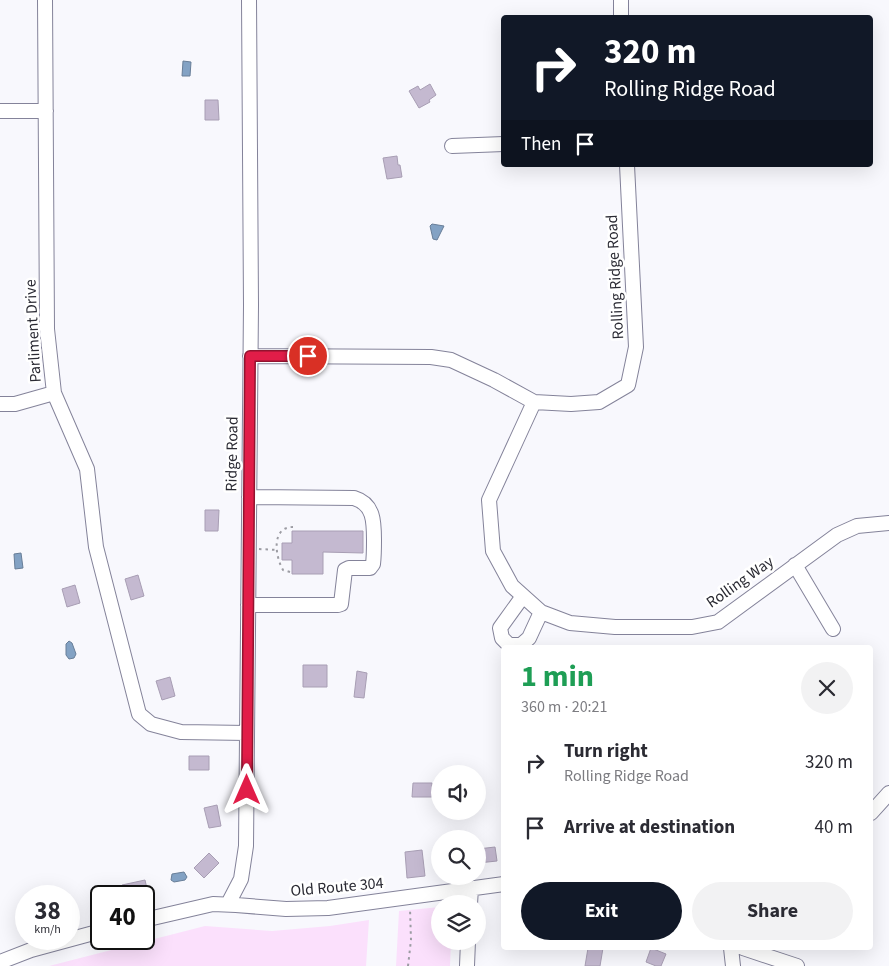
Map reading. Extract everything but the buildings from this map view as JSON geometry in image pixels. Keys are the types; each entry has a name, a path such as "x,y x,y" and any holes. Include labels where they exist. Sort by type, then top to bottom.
{"street":[{"name":"Parliment Drive","path":"44,0 48,329 54,393 87,469 96,548 139,714 151,724 181,732 247,733"},
{"name":"Ridge Road","path":"228,904 241,879 246,852 250,356 249,0"},
{"path":"621,0 621,15"},
{"path":"0,111 46,110"},
{"path":"452,146 501,144"},
{"name":"Rolling Ridge Road","path":"250,356 414,356 439,358 451,360 494,380 534,402 571,404 599,402 628,384 636,347 627,167"},
{"path":"0,404 15,404 54,393"},
{"name":"Rolling Way","path":"534,402 489,500 493,551 512,586 541,612 570,623 615,627 692,627 718,622 837,534 857,526 889,523"},
{"path":"248,605 338,606 341,604 345,570 349,568 370,568 373,564 374,534 371,511 366,503 359,499 249,497"},
{"path":"795,565 833,629"},
{"path":"523,596 500,628 502,638 509,645 521,645 529,638 541,612"},
{"path":"873,811 889,792"},
{"name":"Old Route 304","path":"155,917 206,905 228,904 278,909 340,907 501,884"},
{"path":"471,888 471,895"},
{"path":"0,962 31,950 90,934"},
{"path":"467,966 468,950"},
{"path":"731,950 733,966"},
{"path":"749,950 797,966"}],"path":[{"path":"290,572 283,570 278,559 277,550 278,536 281,531 288,527 293,527"},
{"path":"248,549 277,550"},
{"path":"408,966 412,922 410,896"}],"shaded area":[{"path":"431,908 431,950 451,950 450,966 396,966 399,911"},
{"path":"369,920 366,966 49,966 111,950 155,950 155,939 205,926 272,931 330,926"}],"water":[{"path":"183,61 191,62 190,76 182,76"},
{"path":"432,224 444,226 437,240 433,239 430,226"},
{"path":"21,553 23,568 15,569 14,554"},
{"path":"69,641 72,643 76,654 74,658 69,659 66,655 66,644"},
{"path":"184,872 187,877 185,880 174,882 171,880 172,874"}],"route":[{"path":"247,790 250,356 308,356"}]}
